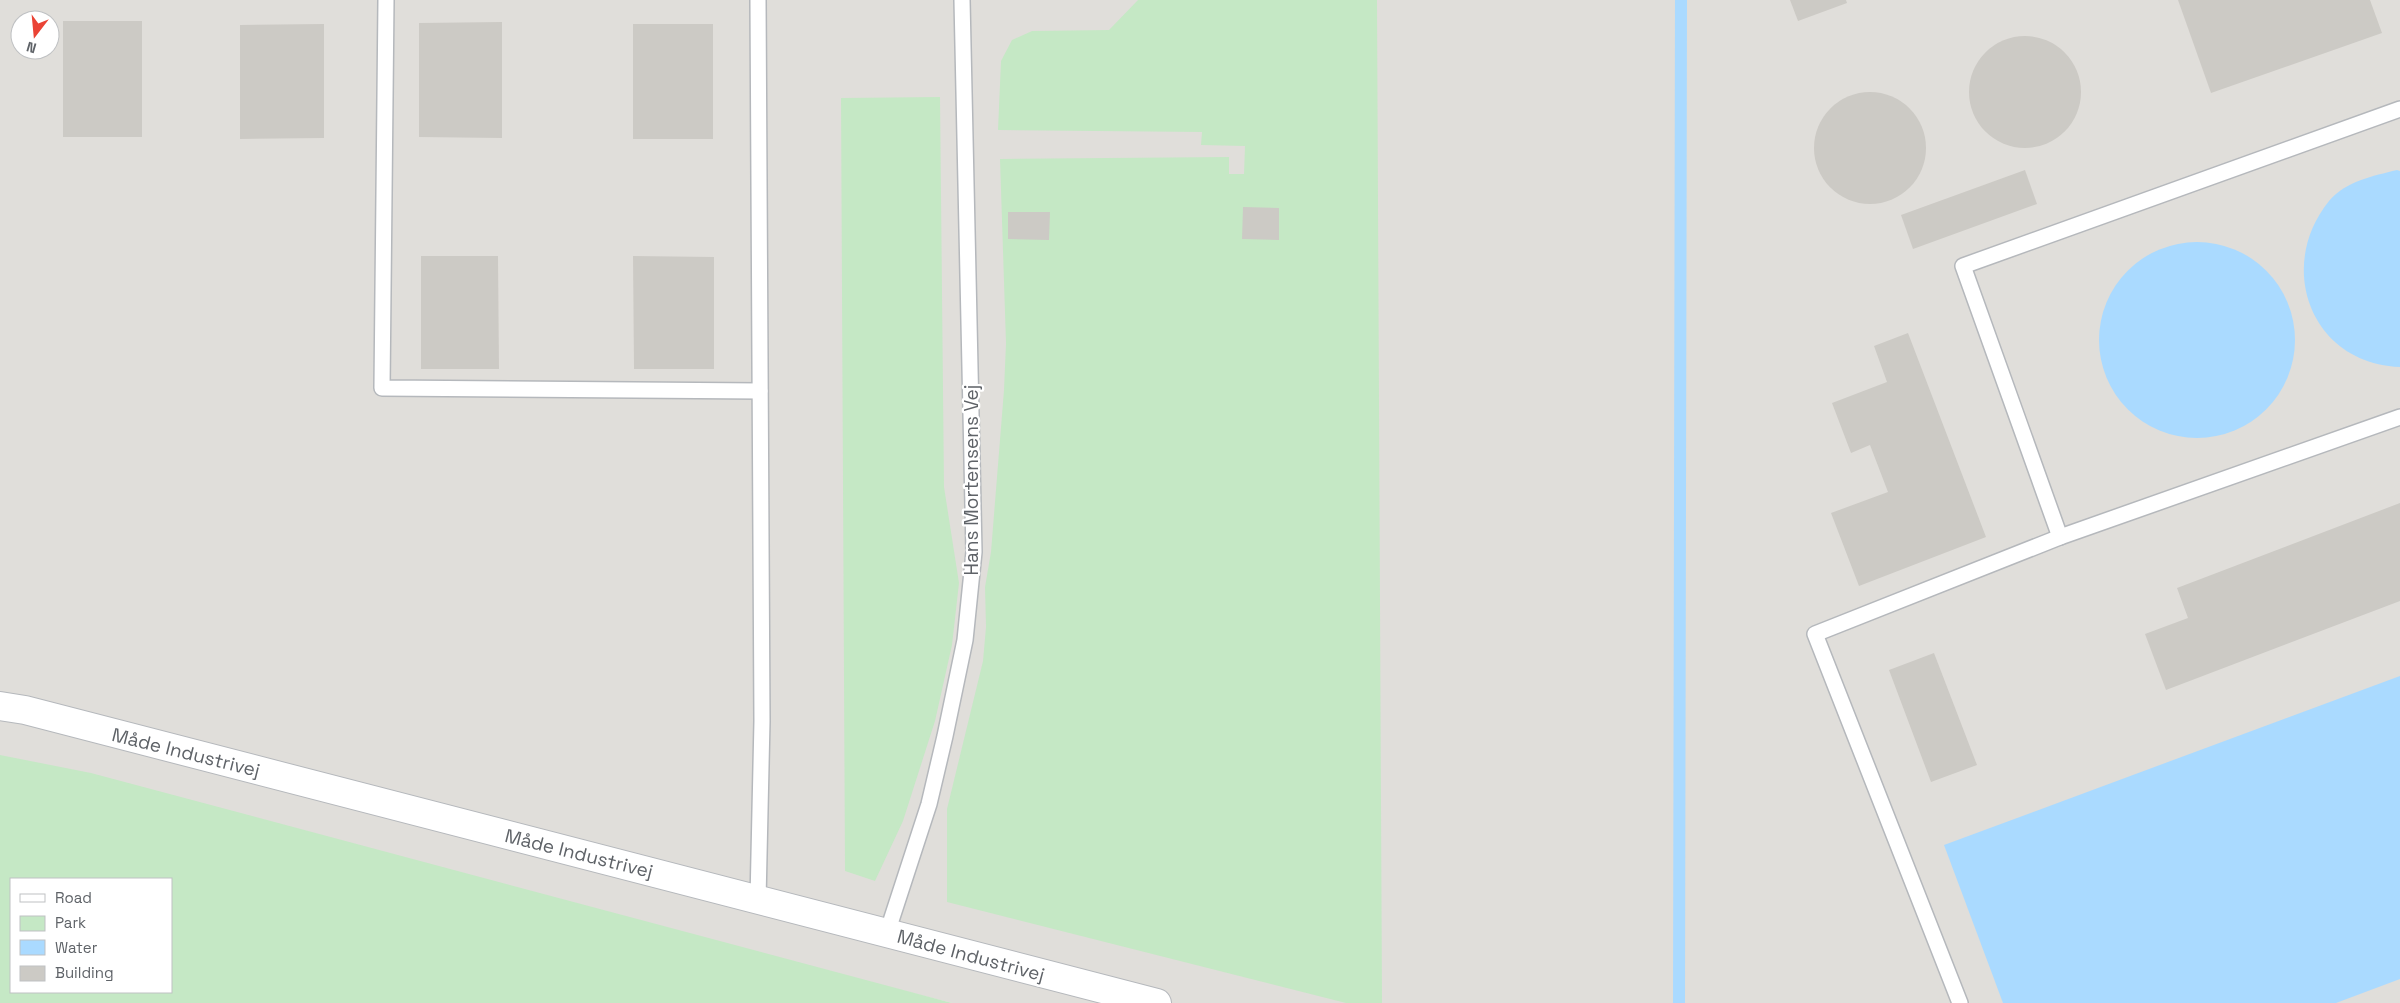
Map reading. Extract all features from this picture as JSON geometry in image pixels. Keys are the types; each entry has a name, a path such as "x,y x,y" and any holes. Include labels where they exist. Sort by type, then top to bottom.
{"street":[{"name":"Måde Industrivej","path":"0,706 64,720 1157,1003"}],"lane":[{"path":"386,0 382,388 760,391"},
{"path":"758,0 762,721 758,900"},
{"name":"Hans Mortensens Vej","path":"887,933 930,804 965,640 974,552 962,0"},
{"path":"2060,537 1963,266 2400,109"},
{"path":"1960,1003 1815,634 2060,537 2400,418"}],"shaded area":[{"path":"0,0 2400,0 2400,1003 952,1003 0,763"}],"green space":[{"path":"1138,0 1377,0 1382,1003 1346,1003 947,902 947,809 983,661 986,627 985,587 991,552 1004,390 1006,343 1000,159 1229,157 1229,174 1244,174 1245,146 1201,145 1202,132 998,130 1001,61 1012,40 1032,31 1109,30"},
{"path":"940,97 944,487 959,583 952,645 935,721 903,821 875,881 845,871 841,98"},
{"path":"0,755 91,773 952,1003 0,1003"}],"water":[{"path":"2397,170 2400,171 2400,367 2369,362 2344,349 2325,331 2311,308 2305,282 2305,255 2313,227 2329,201 2352,184 2369,177"},
{"path":"2187,242 2207,242 2226,246 2243,253 2252,258 2273,278 2288,302 2295,330 2295,350 2288,378 2279,395 2259,416 2243,427 2226,434 2207,438 2187,438 2159,431 2142,422 2115,395 2103,369 2099,350 2099,330 2106,302 2115,285 2142,258 2168,246"},
{"path":"2400,676 2400,979 2336,1003 2003,1003 1944,845"}],"building":[{"path":"1790,0 1846,0 1847,3 1798,21"},
{"path":"2178,0 2370,0 2382,33 2211,93"},
{"path":"63,21 142,21 142,137 63,137"},
{"path":"502,22 502,138 419,137 419,23"},
{"path":"324,24 324,138 240,139 240,25"},
{"path":"633,24 713,24 713,139 633,139"},
{"path":"2025,36 2047,40 2065,52 2077,70 2081,92 2077,114 2065,132 2047,144 2025,148 2003,144 1985,132 1973,114 1969,92 1973,70 1985,52 2003,40"},
{"path":"1870,92 1892,96 1910,108 1922,126 1926,148 1922,170 1910,188 1892,200 1870,204 1848,200 1830,188 1818,170 1814,148 1818,126 1830,108 1848,96"},
{"path":"2025,170 2037,204 1913,249 1901,215"},
{"path":"1243,207 1279,208 1279,240 1242,239"},
{"path":"1008,212 1050,212 1049,240 1008,239"},
{"path":"421,256 498,256 499,369 421,369"},
{"path":"633,256 714,257 714,369 634,369"},
{"path":"1908,333 1986,537 1859,586 1831,513 1888,492 1870,445 1851,453 1832,403 1887,382 1874,346"},
{"path":"2400,503 2400,601 2166,690 2145,634 2188,618 2177,588"},
{"path":"1934,653 1977,765 1931,782 1889,670"}],"waterway":[{"path":"1679,1003 1681,0"}]}
